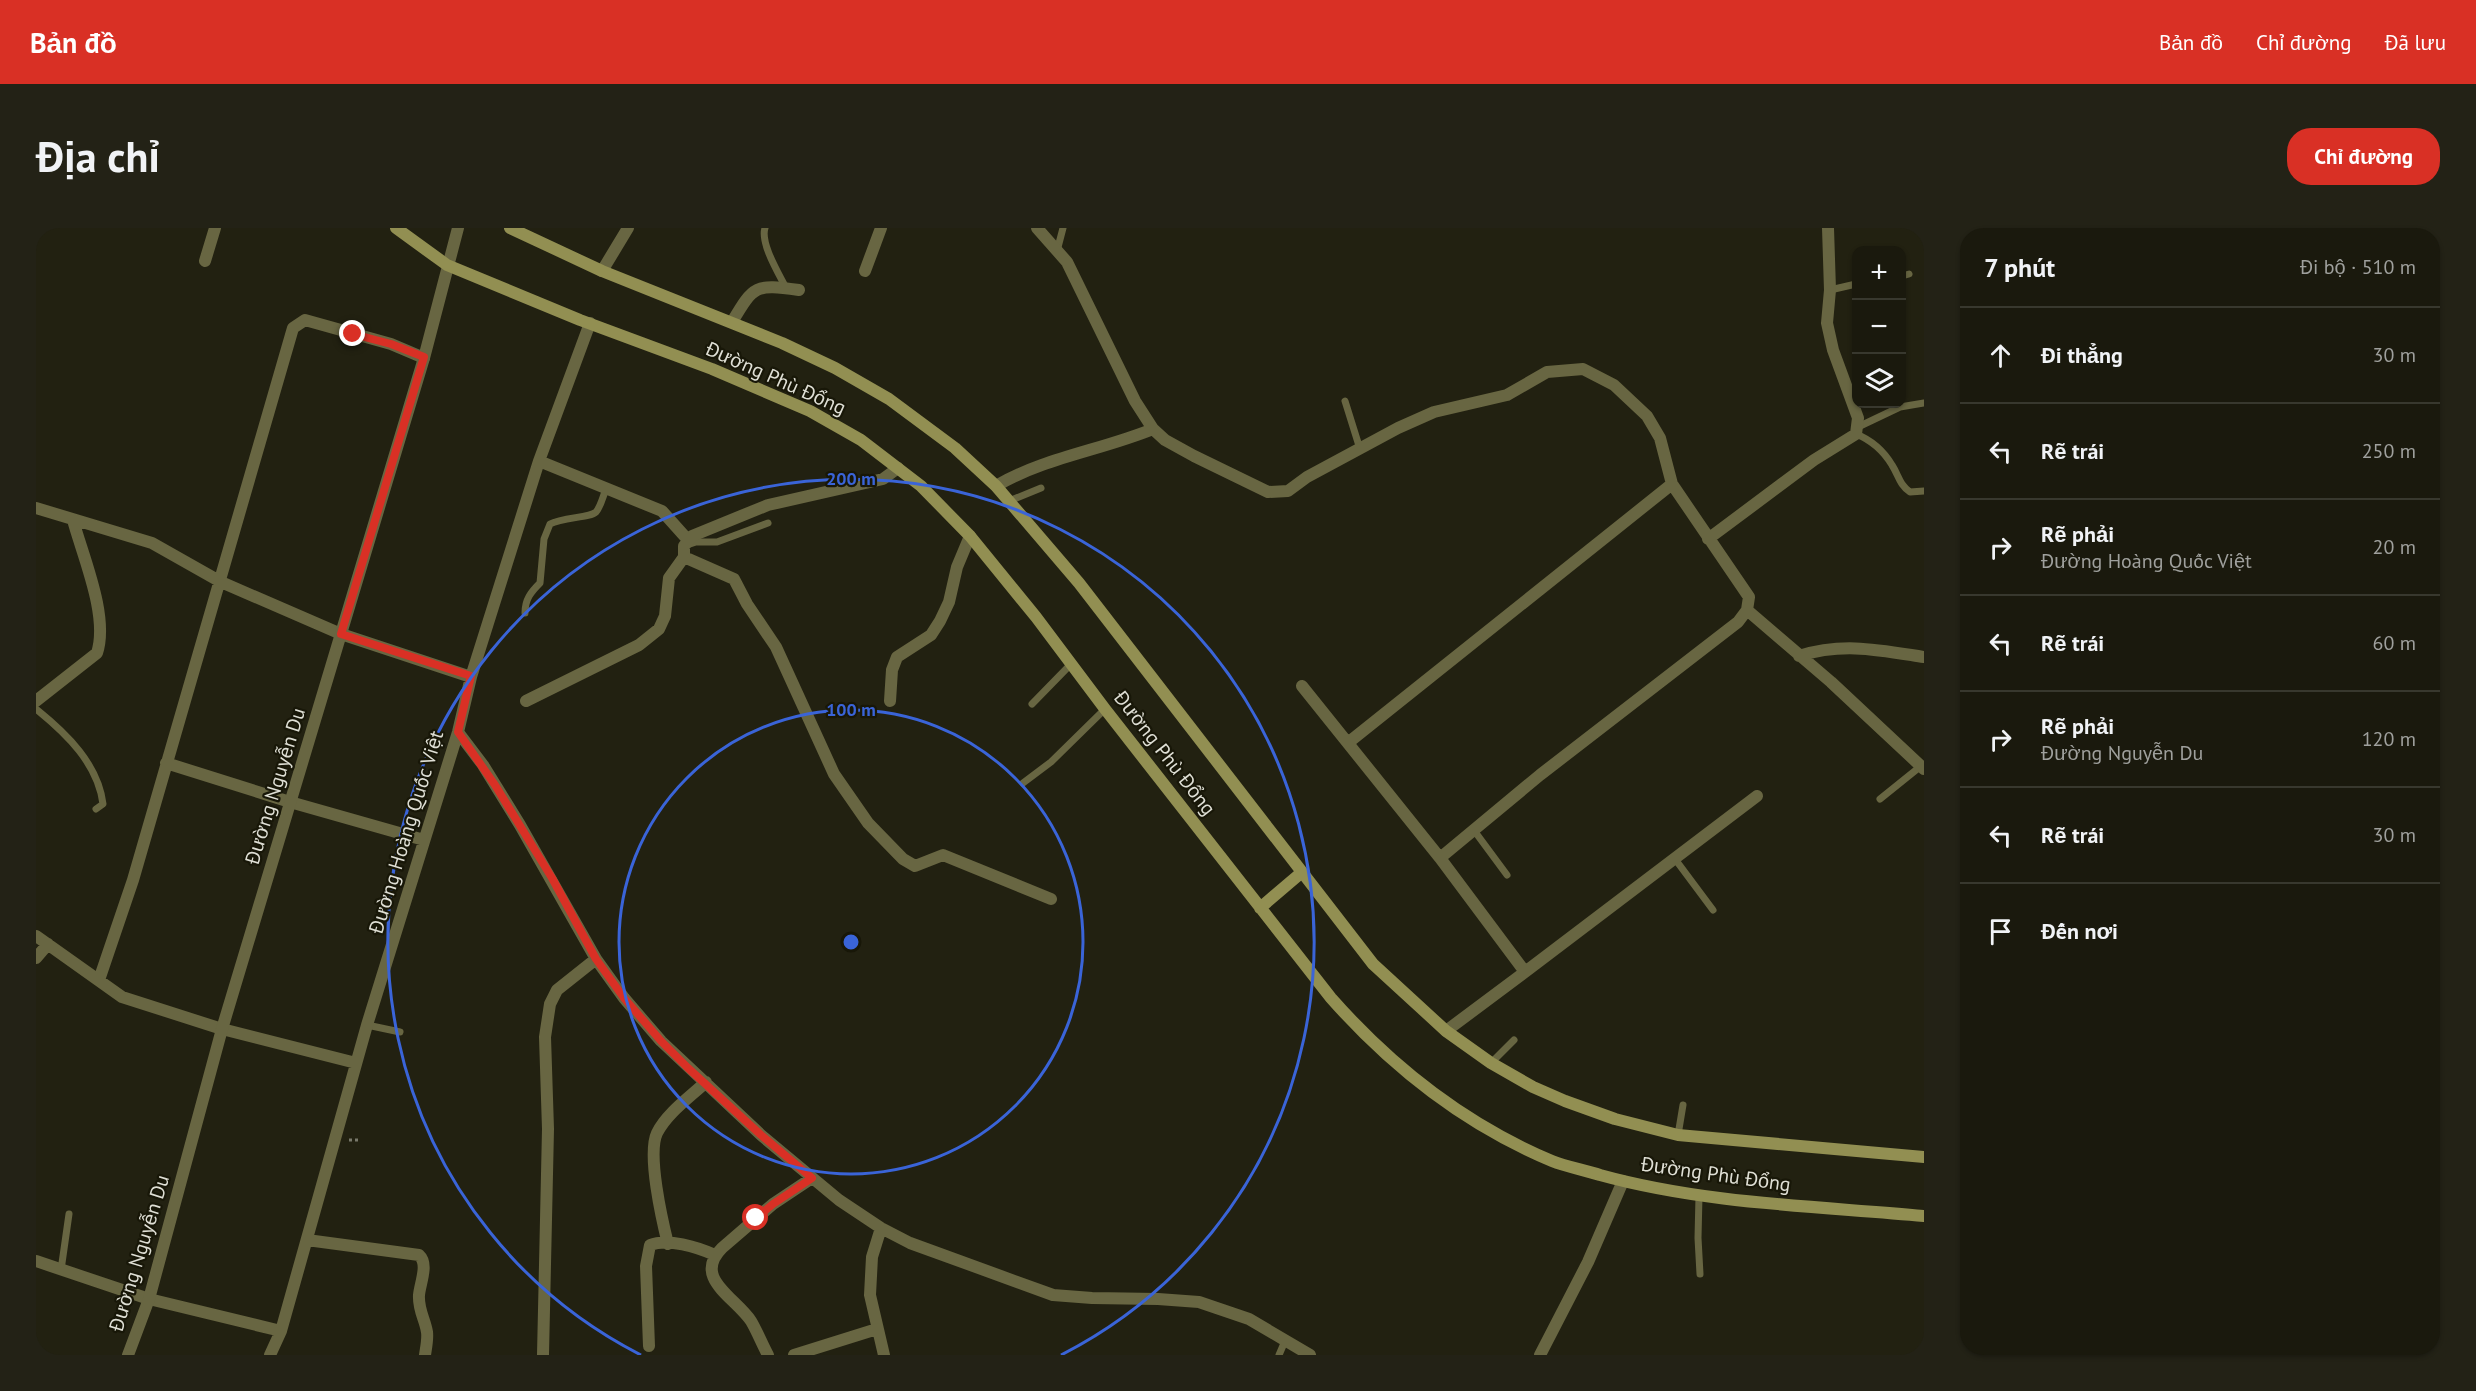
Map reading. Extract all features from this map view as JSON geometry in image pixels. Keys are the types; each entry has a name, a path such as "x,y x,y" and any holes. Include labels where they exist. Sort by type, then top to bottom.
{"main road":[{"name":"Đường Phù Đổng","path":"396,228 447,265 712,369 810,411 861,440 933,496 970,536 1331,998 1366,1037 1403,1070 1452,1106 1498,1135 1554,1162 1623,1181 1699,1196 1924,1216"},
{"name":"Đường Phù Đổng","path":"510,228 602,271 732,322 835,368 889,399 947,441 996,486 1079,583 1300,873 1373,964 1446,1031 1491,1063 1533,1087 1565,1101 1615,1119 1678,1135 1924,1157"},
{"path":"1260,908 1300,873"}],"street":[{"path":"205,261 215,228"},
{"name":"Đường Nguyễn Du","path":"128,1355 150,1299 222,1029 424,357 458,228"},
{"path":"602,271 628,228"},
{"path":"865,271 881,228"},
{"path":"1037,228 1057,251 1080,287 1135,401 1153,429 1166,440 1194,456 1268,492 1288,491 1307,477 1398,428 1434,412 1507,395 1547,372 1583,369 1614,386 1647,416 1660,438 1672,484 1749,597 1747,610 1738,622 1440,858"},
{"path":"1708,539 1857,430 1858,418 1833,350 1827,323 1830,290 1828,228"},
{"path":"732,322 752,291 761,288 799,290"},
{"path":"99,980 133,880 293,328 305,320 391,344 424,357"},
{"name":"Đường Hoàng Quốc Việt","path":"270,1355 281,1331 367,1025 458,732 471,676 539,461 590,323"},
{"path":"996,486 1014,475 1153,429"},
{"path":"539,461 662,511 685,548 734,579 747,604 776,647 834,774 868,824 903,859 915,866 943,855 1051,899"},
{"path":"526,701 639,645 659,629 665,616 669,578 692,536 768,506 883,479 898,468"},
{"path":"1348,742 1672,484"},
{"path":"36,508 152,543 221,582 341,634 471,676"},
{"path":"36,701 96,653 100,643 101,627 97,603 73,520"},
{"path":"890,701 892,670 897,657 930,635 940,621 949,602 957,567 970,536"},
{"path":"1747,610 1922,768"},
{"path":"1799,656 1823,648 1864,648 1924,657"},
{"path":"1302,686 1440,858 1525,972"},
{"path":"458,732 483,765 596,959 624,998 653,1032 761,1135 839,1200 881,1228 943,1257 1053,1295 1199,1302 1250,1319 1310,1355"},
{"path":"166,763 290,802 424,840"},
{"path":"1446,1031 1757,796"},
{"path":"36,936 122,997 222,1029 356,1063"},
{"path":"36,958 48,944"},
{"path":"543,1355 548,1129 545,1037 550,1004 557,990 596,959"},
{"path":"668,1244 657,1196 655,1153 657,1134 675,1111 706,1082"},
{"path":"768,1355 750,1320 714,1280 711,1268 715,1255 773,1204 812,1178"},
{"path":"1540,1355 1588,1262 1623,1181"},
{"path":"881,1228 872,1257 870,1295 884,1355"},
{"path":"307,1240 419,1255 424,1264 419,1296 421,1317 427,1330 425,1355"},
{"path":"649,1346 648,1250 652,1244 701,1249 715,1255"},
{"path":"36,1261 150,1299 281,1331"},
{"path":"794,1355 877,1329"}],"lane":[{"path":"765,228 763,234 767,248 786,288"},
{"path":"1057,251 1063,228"},
{"path":"1830,290 1852,285"},
{"path":"1345,401 1360,449"},
{"path":"1924,403 1900,407 1857,430 1882,452 1893,466 1901,486 1910,492 1924,490"},
{"path":"1009,501 1041,488"},
{"path":"525,612 525,604 540,583 544,539 550,524 564,518 589,516 595,512 606,489"},
{"path":"685,548 696,542 717,542 768,522"},
{"path":"1032,704 1071,664"},
{"path":"36,709 68,737 85,758 101,789 103,804 96,809"},
{"path":"1023,783 1051,762 1106,709"},
{"path":"1880,799 1922,768"},
{"path":"1473,830 1507,875"},
{"path":"1675,859 1713,910"},
{"path":"367,1025 400,1032"},
{"path":"1491,1063 1514,1040"},
{"path":"1678,1135 1683,1105"},
{"path":"1699,1196 1698,1238 1701,1274"},
{"path":"61,1270 69,1214"},
{"path":"1280,1355 1285,1341"}],"route":[{"path":"353,334 391,344 424,357 341,634 471,676 458,732 483,765 520,825 596,959 624,998 661,1041 761,1135 812,1178 756,1218"}]}
